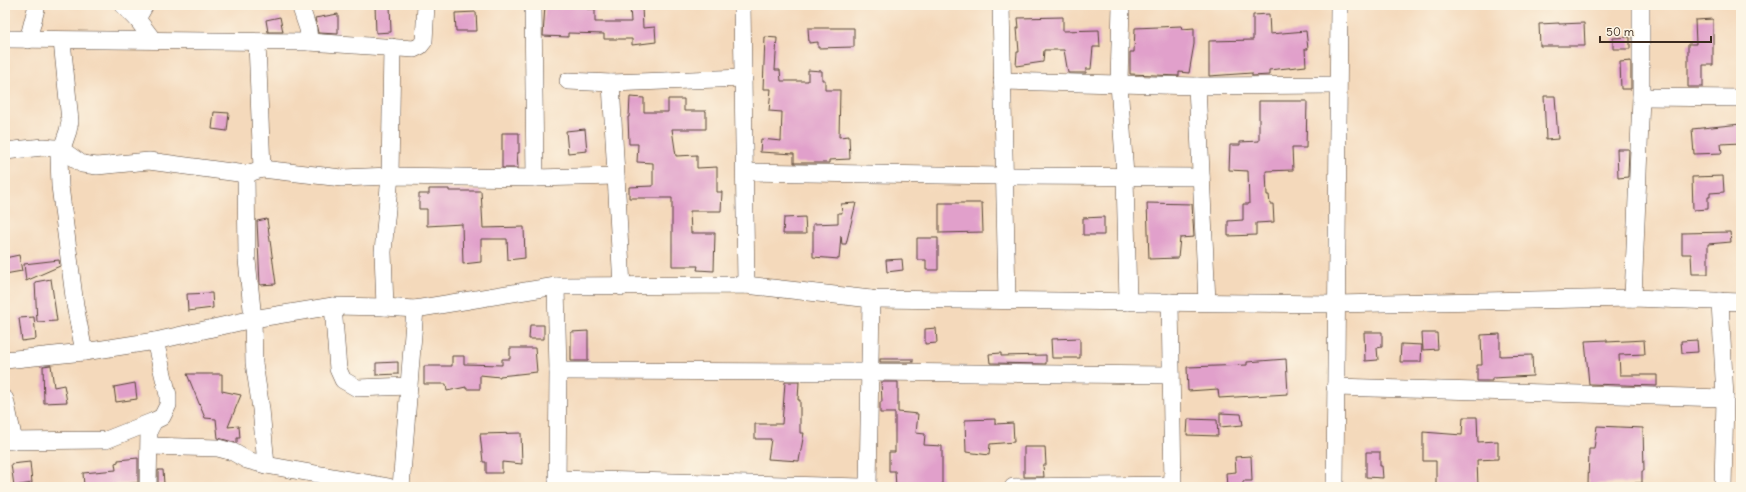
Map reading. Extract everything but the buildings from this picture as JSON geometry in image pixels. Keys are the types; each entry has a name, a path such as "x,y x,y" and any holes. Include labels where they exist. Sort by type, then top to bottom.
{"street":[{"path":"28,40 36,5"},
{"path":"123,5 141,12 153,40"},
{"path":"300,5 308,29 309,42"},
{"path":"5,39 62,41 153,40 257,43 309,42 414,48 420,46 424,41 426,5"},
{"path":"533,5 535,178"},
{"path":"742,5 746,286"},
{"path":"1001,5 1007,300"},
{"path":"1121,5 1119,83 1125,176 1128,302"},
{"path":"1335,487 1335,304 1339,5"},
{"path":"1633,298 1642,97 1641,5"},
{"path":"62,41 70,120 59,163 60,186 75,305 84,352"},
{"path":"257,43 254,171 248,260 253,319 254,363 261,409 266,465"},
{"path":"385,306 383,252 390,176 392,47"},
{"path":"568,81 611,83 744,78"},
{"path":"1002,81 1198,86 1337,85"},
{"path":"611,83 622,287"},
{"path":"1198,86 1207,302"},
{"path":"1642,97 1741,98"},
{"path":"5,151 43,148 62,150 82,164 96,166 149,161 342,178 390,176 535,178 616,176"},
{"path":"745,172 1201,177"},
{"path":"5,360 84,352 155,341 253,319 333,306 385,306 415,309 556,286 746,286 871,299 1335,304 1633,298 1741,302"},
{"path":"556,286 558,371 557,483 862,487"},
{"path":"868,487 871,299"},
{"path":"1720,301 1725,398 1723,487"},
{"path":"1013,487 1173,486 1170,302"},
{"path":"333,306 338,369 343,380 357,388 409,386"},
{"path":"401,487 415,309"},
{"path":"5,399 9,441 106,440 162,417 168,405 168,395 155,341"},
{"path":"558,371 870,372 1171,376"},
{"path":"1335,387 1725,398"},
{"path":"148,487 150,446 149,430 154,421"},
{"path":"150,446 218,448 232,452 246,460 266,465 389,487"}]}
